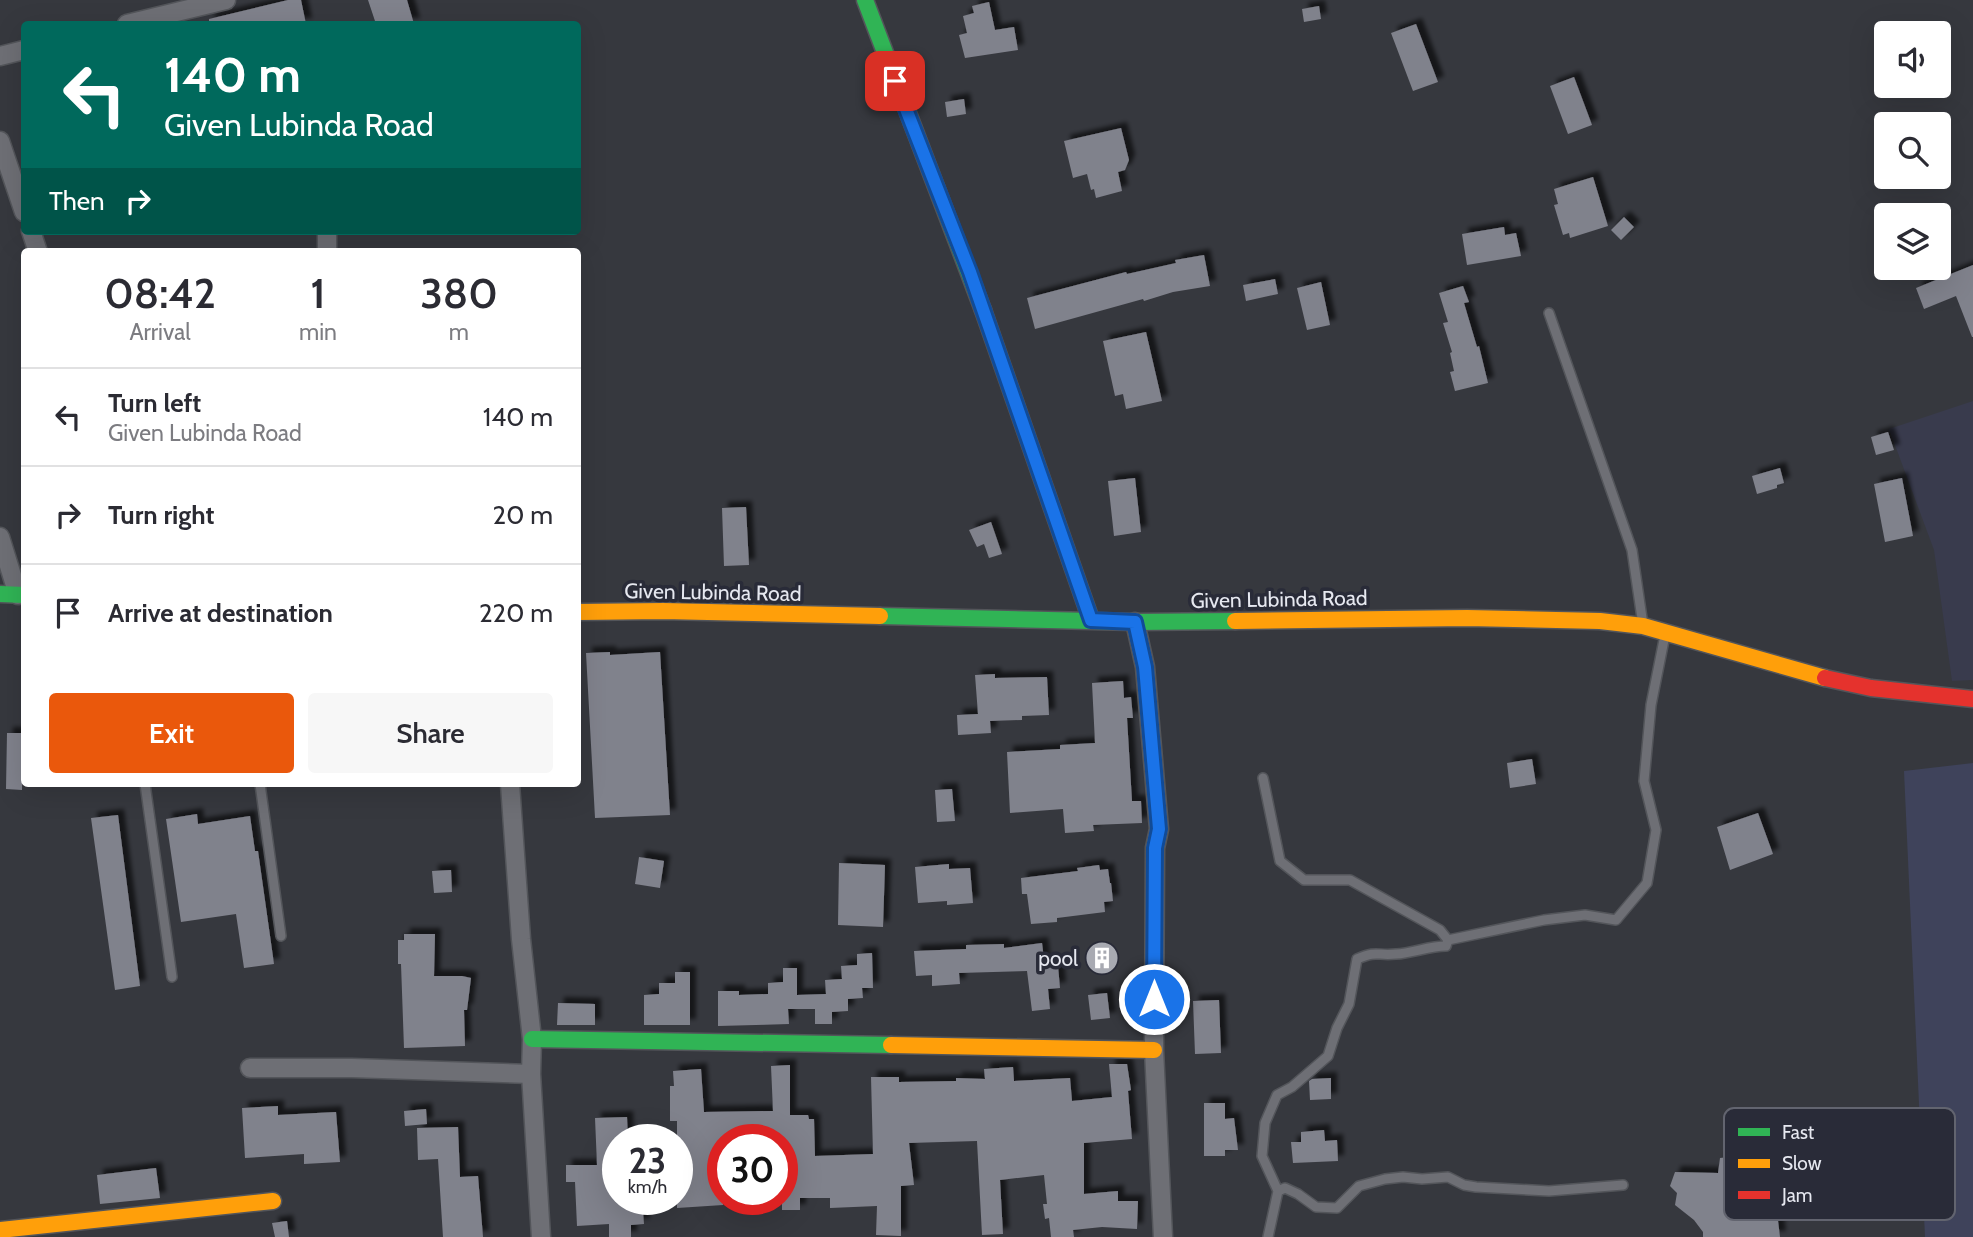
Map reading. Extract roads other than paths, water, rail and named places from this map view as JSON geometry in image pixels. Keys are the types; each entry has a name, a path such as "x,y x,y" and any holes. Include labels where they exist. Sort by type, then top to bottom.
{"street":[{"path":"139,21 226,0"},
{"path":"865,0 970,272 1091,620"},
{"path":"0,56 21,51"},
{"path":"0,141 21,203"},
{"path":"0,537 21,595 0,594"},
{"name":"Given Lubinda Road","path":"581,612 663,611 1135,622 1569,619 1643,626 1796,670 1871,688 1973,699"},
{"path":"1135,622 1145,667 1159,829 1155,848 1154,1050 1163,1237"},
{"path":"510,787 521,939 532,1039 531,1074 541,1237"},
{"path":"532,1039 1154,1050"},
{"path":"250,1068 352,1068 531,1074"},
{"path":"0,1230 273,1201"}],"lane":[{"path":"1549,313 1632,550 1643,626"},
{"path":"1448,940 1544,920 1585,915 1616,920 1647,883 1656,831 1644,781 1647,740 1651,705 1666,633"},
{"path":"1263,778 1280,861 1304,880 1350,880 1440,930 1448,940"},
{"path":"145,787 172,978"},
{"path":"260,787 281,936"},
{"path":"1268,1237 1278,1191 1262,1156 1265,1123 1278,1095 1292,1087 1328,1056 1337,1028 1349,1004 1357,959 1374,952 1399,954 1428,946 1446,946 1448,940"},
{"path":"1278,1191 1285,1188 1315,1207 1337,1208 1359,1186 1403,1177 1422,1180 1448,1177 1464,1185 1476,1187 1549,1191 1623,1185"}],"place":[{"name":"pool","path":"1102,958"}]}
